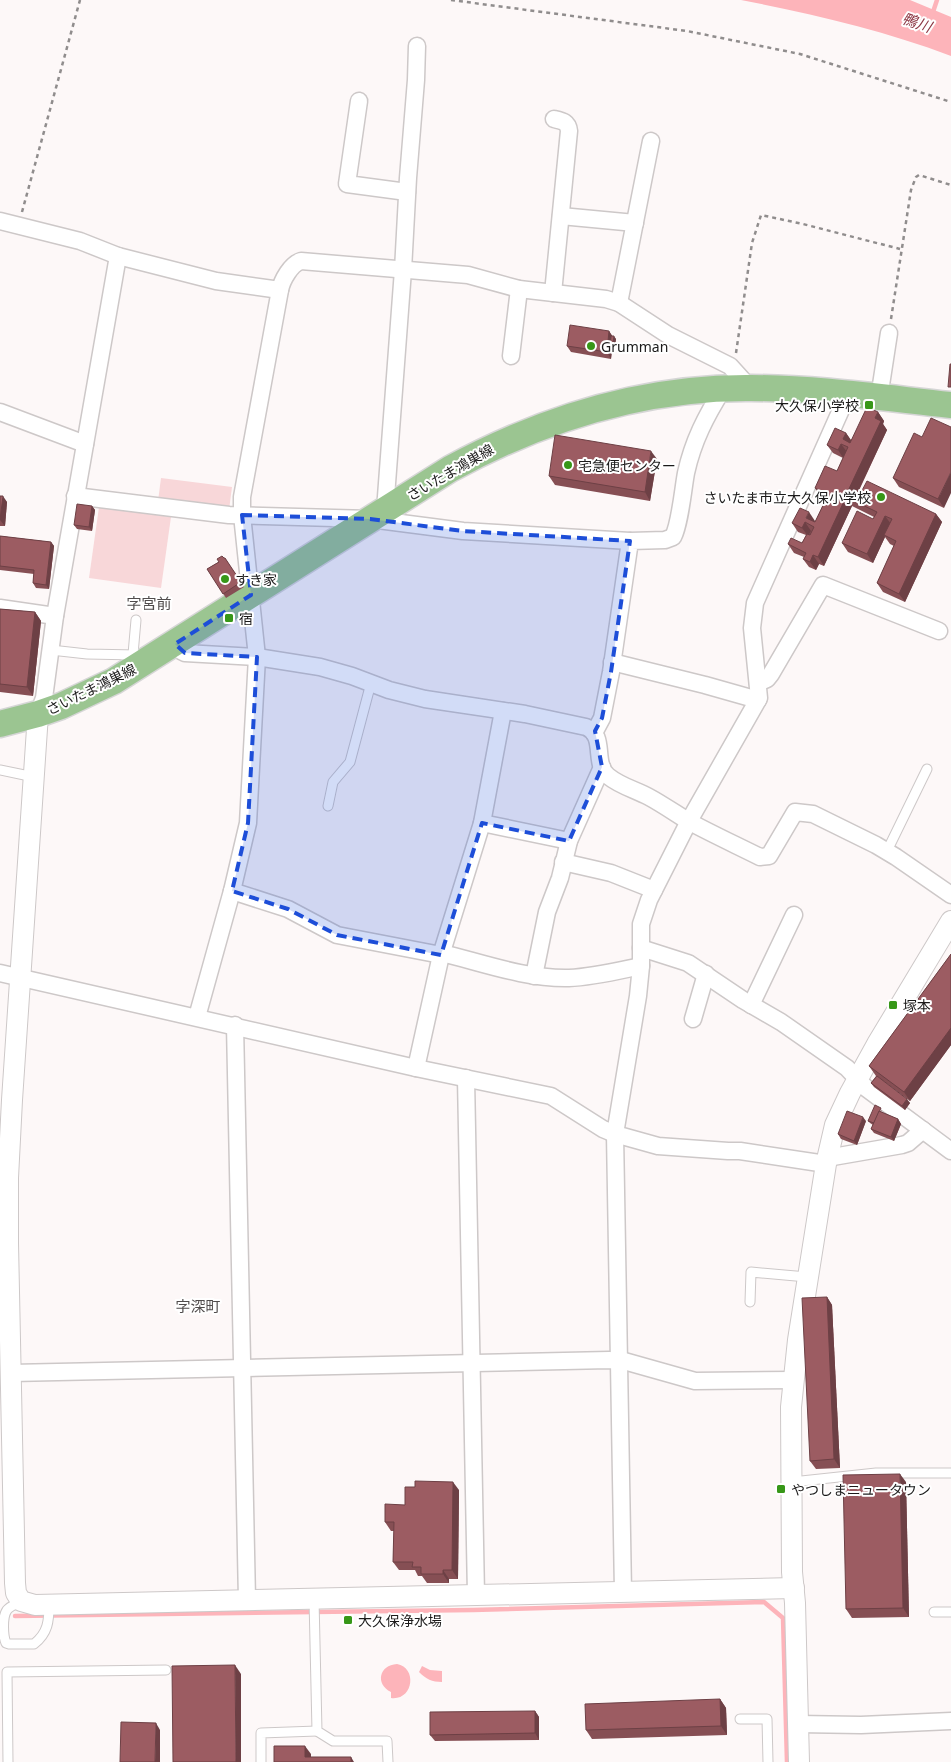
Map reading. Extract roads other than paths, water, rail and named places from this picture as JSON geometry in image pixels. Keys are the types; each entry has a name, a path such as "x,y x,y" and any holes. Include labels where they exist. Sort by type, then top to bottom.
{"main road":[{"name":"さいたま鴻巣線","path":"0,724 61,706 105,685 139,658 175,644 462,462 507,440 588,411 628,401 680,392 727,377 750,388 848,394 951,405"}],"street":[{"path":"378,514 403,270 417,46"},
{"path":"359,100 347,184 407,192"},
{"path":"553,293 569,131 565,122 554,119"},
{"path":"619,303 651,141"},
{"path":"561,216 635,223"},
{"path":"0,221 80,241 118,256 216,280 280,290"},
{"path":"118,256 75,496 55,616 44,698 38,714 20,977 6,1099 8,1186 4,1276 12,1373 6,1426 16,1593 21,1601 30,1604 49,1604 794,1588"},
{"path":"75,496 242,515 378,514 463,531 525,536 630,541 671,539 674,535 688,462 694,443 727,377 619,303 600,298 519,289 468,275 299,261 283,279 244,481 242,515 257,657 248,823 232,891 197,1017"},
{"path":"511,356 519,289"},
{"path":"879,398 889,333"},
{"path":"623,1592 615,1134 637,1008 641,966 642,918 688,821 758,700 752,628 755,603 848,394"},
{"path":"0,412 85,444"},
{"path":"594,733 602,718 630,541"},
{"path":"758,683 767,679 771,674 823,585 939,631"},
{"path":"0,608 55,616"},
{"path":"175,644 184,652 257,657 328,669 389,690 425,699 503,711 586,727 594,733 598,740 599,758 606,775 647,796 688,821 760,857 769,856 795,812 813,814 886,851 951,894"},
{"path":"612,662 705,684 758,700"},
{"path":"416,1068 442,954 482,822 503,711"},
{"path":"534,976 547,912 569,841 602,767"},
{"path":"482,822 569,841"},
{"path":"564,862 610,873 654,890"},
{"path":"232,891 288,909 337,935 442,954 534,976 576,978 641,966"},
{"path":"751,1005 794,915"},
{"path":"799,1762 792,1572 790,1428 793,1380 807,1277 826,1161 839,1116 857,1078 951,921"},
{"path":"641,948 685,961 751,1005 790,1028 847,1068 866,1088 951,1151"},
{"path":"0,973 416,1068 551,1096 603,1129 658,1146 740,1151 826,1161 902,1145 908,1143 923,1130"},
{"path":"693,1019 706,974"},
{"path":"235,1026 247,1600"},
{"path":"466,1078 476,1595"},
{"path":"12,1373 619,1360 695,1381 793,1380"},
{"path":"798,1724 861,1725 951,1721"}],"lane":[{"path":"51,650 139,658 136,620"},
{"path":"328,806 333,782 350,762 357,742 371,683"},
{"path":"886,851 927,769"},
{"path":"0,770 34,777"},
{"path":"750,1302 751,1272 807,1277"},
{"path":"790,1482 876,1474 951,1472"},
{"path":"314,1599 317,1731"},
{"path":"21,1601 9,1609 5,1616 5,1639 6,1643 9,1644 34,1644 37,1642 49,1623 49,1604"},
{"path":"934,1612 951,1612"},
{"path":"8,1762 4,1672 166,1670"},
{"path":"740,1719 767,1719 768,1762"},
{"path":"261,1762 261,1733 317,1731 333,1741 387,1741 388,1762"}],"water":[{"name":"鴨川","path":"741,0 910,0 951,17 951,56 847,23"},
{"path":"397,1664 408,1671 410,1684 404,1695 398,1698 391,1698 391,1692 383,1684 381,1675 386,1668"},
{"path":"422,1666 430,1670 442,1671 442,1682 432,1681 424,1677 419,1672"}],"waterway":[{"name":"鴨川","path":"932,15 937,0"},
{"path":"15,1616 473,1610 764,1602 783,1618 787,1762"}],"place":[{"name":"Grumman","path":"591,346"},
{"name":"大久保小学校","path":"869,405"},
{"name":"宅急便センター","path":"568,465"},
{"name":"さいたま市立大久保小学校","path":"881,497"},
{"name":"すき家","path":"225,579"},
{"name":"宿","path":"229,618"},
{"name":"塚本","path":"893,1005"},
{"name":"やつしまニュータウン","path":"781,1489"},
{"name":"大久保浄水場","path":"348,1620"}],"district":[{"name":"字宮前","path":"149,603"},
{"name":"字深町","path":"198,1306"}]}
